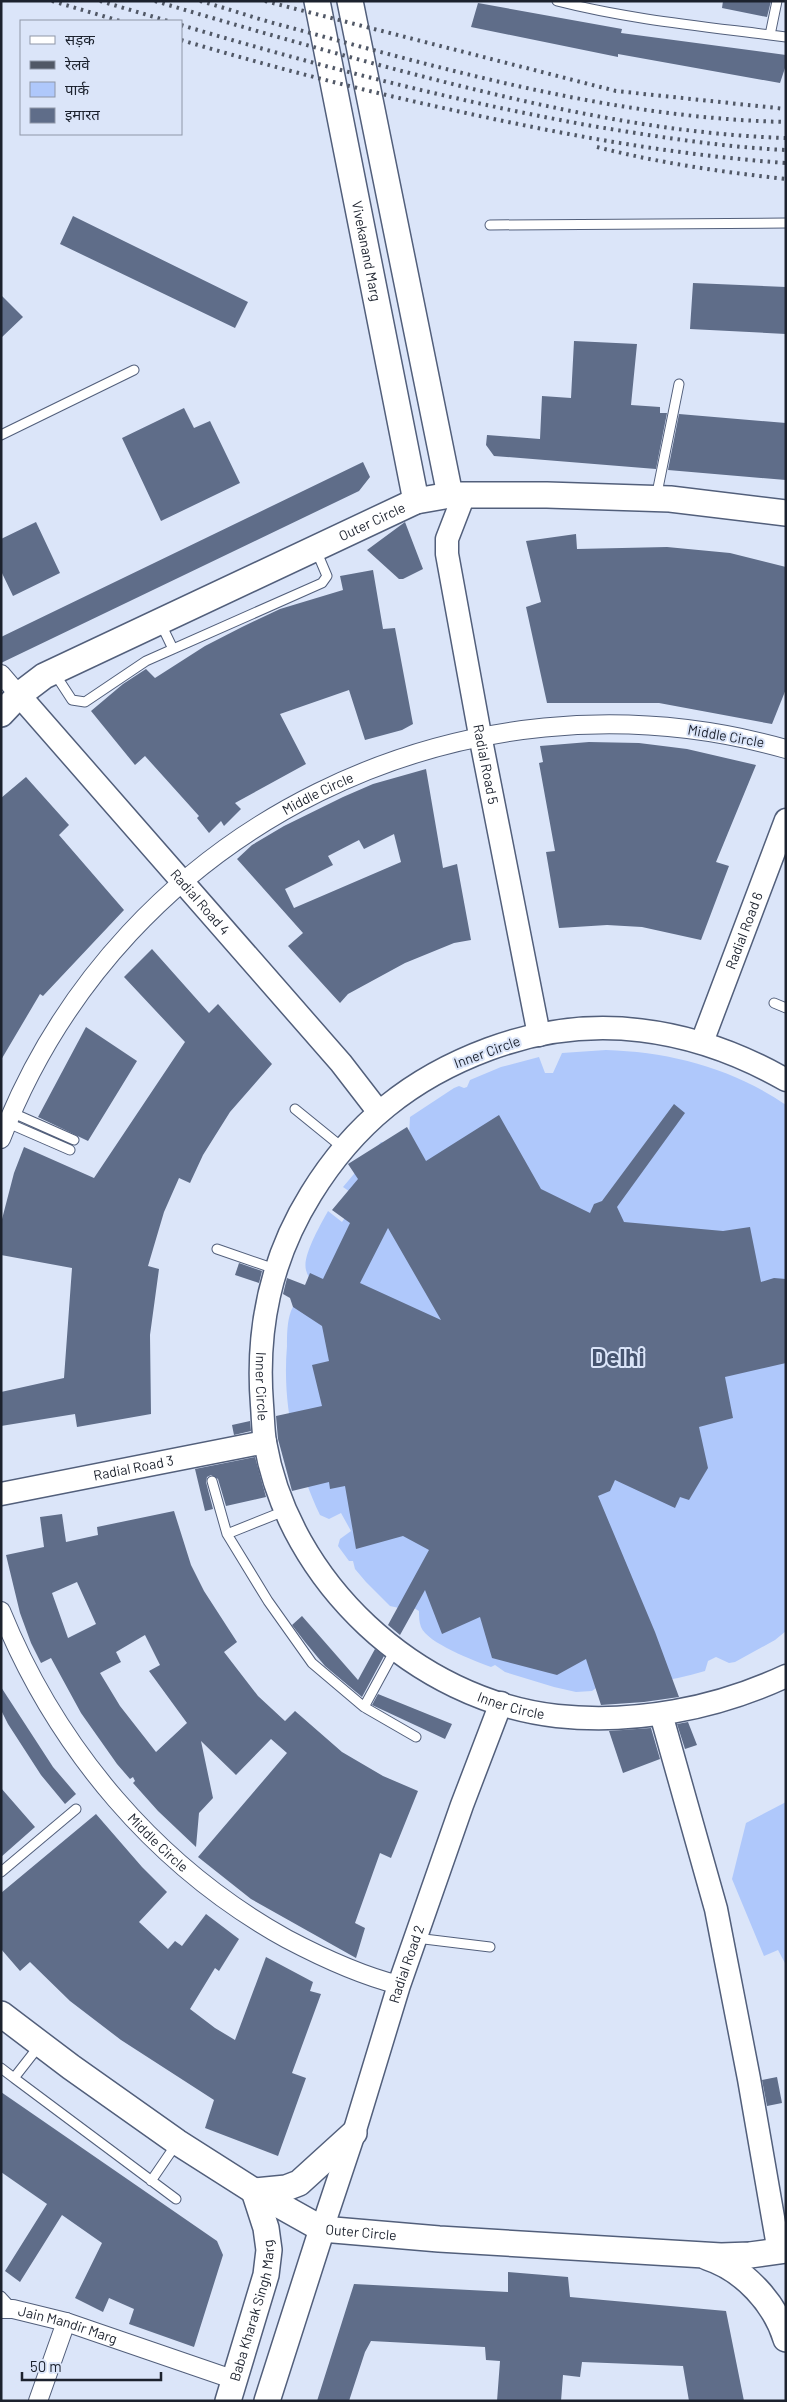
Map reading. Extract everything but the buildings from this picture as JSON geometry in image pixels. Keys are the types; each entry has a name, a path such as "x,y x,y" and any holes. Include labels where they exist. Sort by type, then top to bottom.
{"main road":[{"name":"Vivekanand Marg","path":"317,1 416,500"},
{"path":"350,1 371,106 457,495"},
{"path":"339,111 371,106"},
{"name":"Outer Circle","path":"1,714 19,695 44,676 416,500 457,495 547,494 656,498 786,513"},
{"name":"Outer Circle","path":"1,2014 177,2142 254,2191 322,2230 439,2239 750,2256 782,2251"},
{"path":"254,2191 286,2188 299,2182 354,2132"},
{"name":"Baba Kharak Singh Marg","path":"231,2390 266,2275 269,2250 266,2228 254,2191"},
{"path":"267,2401 322,2230"},
{"path":"692,2253 726,2266 755,2288 777,2317 786,2338"}],"street":[{"name":"Radial Road 5","path":"457,495 447,539 448,554 480,736 539,1034"},
{"path":"1,674 19,695"},
{"name":"Radial Road 4","path":"19,695 335,1056 378,1111"},
{"name":"Middle Circle","path":"7,1125 44,1049 90,980 139,923 183,882 246,834 324,789 408,755 480,736 552,726 601,724 655,725 707,731 786,749"},
{"name":"Radial Road 6","path":"702,1042 786,820"},
{"name":"Inner Circle","path":"786,1080 752,1061 702,1042 649,1031 621,1028 580,1029 539,1034 504,1043 438,1071 378,1111 343,1148 324,1173 300,1212 275,1269 268,1296 259,1365 265,1442 279,1490 299,1536 325,1579 358,1616 395,1650 429,1672 501,1703 555,1716 618,1718 661,1714 731,1699 786,1676"},
{"name":"Radial Road 3","path":"1,1494 265,1442"},
{"name":"Middle Circle","path":"1,1612 26,1666 62,1730 106,1789 156,1842 212,1890 273,1931 345,1968 372,1979 398,1985"},
{"name":"Radial Road 2","path":"322,2230 354,2132 398,1985 501,1703"},
{"path":"661,1714 716,1909 782,2251"},
{"name":"Jain Mandir Marg","path":"5,2305 66,2322 162,2353 231,2390"},
{"path":"38,2401 66,2322"}],"lane":[{"path":"557,1 786,37"},
{"path":"770,35 778,1"},
{"path":"490,225 786,223"},
{"path":"1,435 134,370"},
{"path":"656,498 679,384"},
{"path":"54,671 72,700 85,702 146,661 322,584 327,576 315,548"},
{"path":"159,621 173,649"},
{"path":"774,1003 786,1008"},
{"path":"295,1109 343,1148"},
{"path":"7,1125 74,1140"},
{"path":"7,1125 70,1150"},
{"path":"217,1249 275,1269"},
{"path":"212,1481 227,1534 268,1601 312,1663 364,1707 416,1738"},
{"path":"227,1534 287,1510"},
{"path":"364,1707 395,1650"},
{"path":"1,1872 76,1809"},
{"path":"415,1938 490,1948"},
{"path":"14,2078 41,2044"},
{"path":"1,2068 176,2199"},
{"path":"151,2181 177,2142"}],"green space":[{"path":"606,1050 654,1054 700,1064 744,1081 786,1105 786,1631 775,1640 735,1662 729,1663 716,1657 708,1661 705,1671 664,1680 576,1692 505,1672 495,1665 491,1667 442,1645 425,1633 419,1621 419,1611 409,1605 399,1608 390,1606 355,1569 353,1561 349,1561 338,1546 340,1539 351,1531 341,1513 329,1519 320,1515 297,1454 292,1432 287,1389 287,1333 293,1307 300,1297 313,1285 307,1272 306,1264 309,1249 317,1232 328,1211 342,1222 359,1198 343,1187 381,1142 395,1146 409,1136 410,1117 454,1088 459,1086 467,1087 470,1080 501,1067 539,1057 545,1073 553,1073 562,1053"},
{"path":"786,1802 786,1965 778,1950 764,1956 732,1879 746,1823"}],"railway":[{"path":"52,1 117,20"},
{"path":"100,1 165,20"},
{"path":"155,1 384,66 554,108 693,131 786,138"},
{"path":"200,1 402,58 528,88 656,111 786,122"},
{"path":"265,1 616,91 786,109"},
{"path":"182,25 336,69 440,95 545,117 668,138 738,147 786,150"},
{"path":"182,40 353,87 538,128 620,143 703,155 786,163"},
{"path":"597,147 691,166 786,179"}],"district":[{"name":"Delhi","path":"618,1358"}]}
